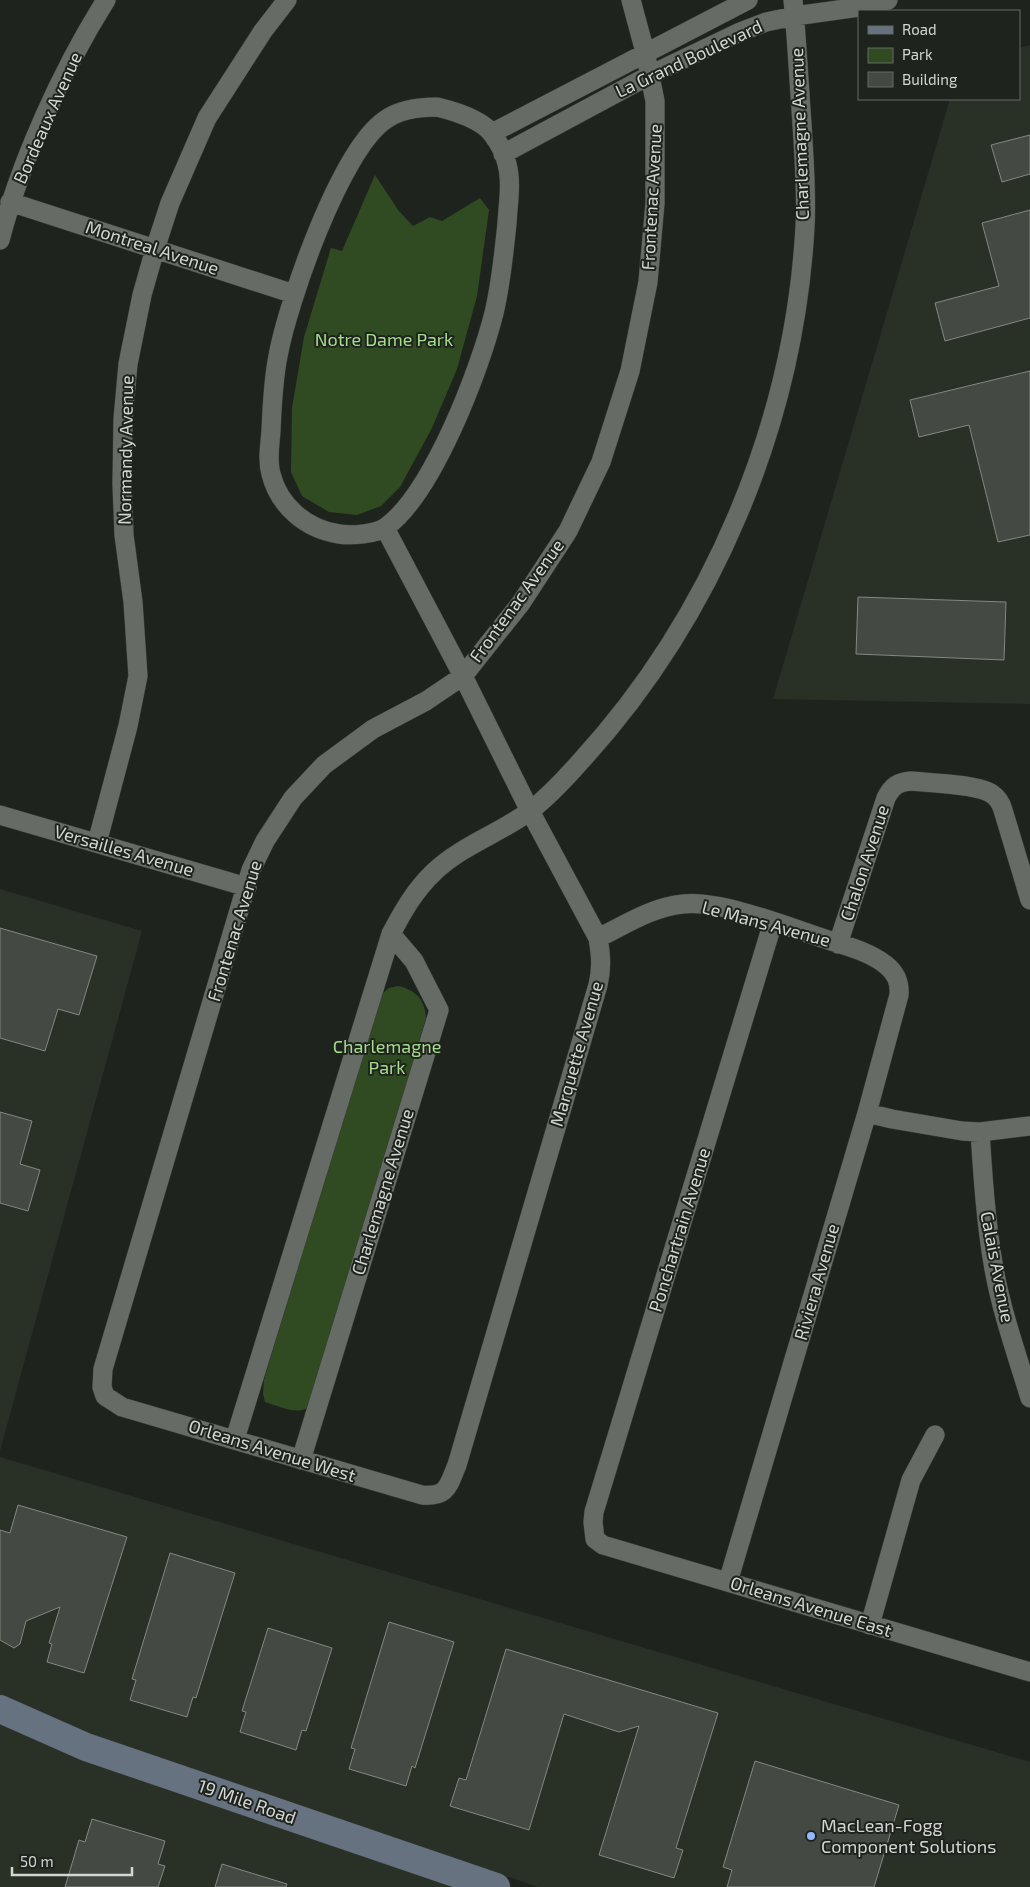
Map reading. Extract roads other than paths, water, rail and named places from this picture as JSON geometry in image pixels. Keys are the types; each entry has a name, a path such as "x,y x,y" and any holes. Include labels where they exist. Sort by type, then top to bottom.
{"street":[{"name":"Bordeaux Avenue","path":"0,240 10,202 62,81 106,0"},
{"name":"Normandy Avenue","path":"97,843 128,726 138,676 138,652 124,535 122,484 123,419 128,364 142,295 170,203 207,118 258,38 287,0"},
{"name":"Frontenac Avenue","path":"105,1396 102,1387 103,1369 251,870 266,841 292,798 324,765 373,729 426,701 463,676 521,602 568,531 600,462 630,371 648,282 656,203 655,101 645,52 631,0"},
{"name":"La Grand Boulevard","path":"492,132 748,0"},
{"name":"La Grand Boulevard","path":"503,154 650,74 794,8 859,8 888,0"},
{"name":"Charlemagne Avenue","path":"235,1439 391,934 405,908 435,870 459,853 530,811 560,784 614,723 642,688 687,618 712,572 736,520 774,410 794,317 805,227 806,188 794,8"},
{"path":"437,107 457,112 492,132 507,163 509,192 499,291 473,378 443,447 426,480 405,508 385,528 350,535 337,534 312,525 292,512 282,501 275,488 269,460 272,406 278,357 294,294 325,216 350,164 369,135 385,120 401,112 418,108 437,107"},
{"name":"Montreal Avenue","path":"10,202 294,294"},
{"name":"Marquette Avenue","path":"385,528 463,676 530,811 598,938 601,956 598,985 457,1465 448,1486 441,1494"},
{"name":"Chalon Avenue","path":"838,944 886,798 895,785 911,781 975,788 993,794 999,800 1003,810 1030,900"},
{"name":"Versailles Avenue","path":"0,815 247,887"},
{"name":"Le Mans Avenue","path":"598,938 667,907 684,904 711,906 774,922 877,959 887,966 899,980"},
{"name":"Ponchartrain Avenue","path":"595,1539 592,1522 594,1512 774,922"},
{"name":"Charlemagne Avenue","path":"301,1460 439,1010 414,961 391,934"},
{"name":"Riviera Avenue","path":"728,1582 866,1113 899,995 899,980"},
{"path":"866,1113 892,1119 980,1132 1030,1126"},
{"name":"Calais Avenue","path":"980,1132 988,1228 994,1269 1002,1308 1030,1398"},
{"name":"Orleans Avenue West","path":"105,1396 122,1407 301,1460 422,1495 433,1496 441,1494"},
{"path":"870,1625 910,1480 935,1435"},
{"name":"Orleans Avenue East","path":"595,1539 603,1545 1030,1672"},
{"name":"19 Mile Road","path":"0,1709 86,1747 496,1887"}],"place":[{"name":"MacLean-Fogg Component Solutions","path":"811,1836"}],"park label":[{"name":"Notre Dame Park","path":"384,340"},
{"name":"Charlemagne Park","path":"387,1057"}]}
